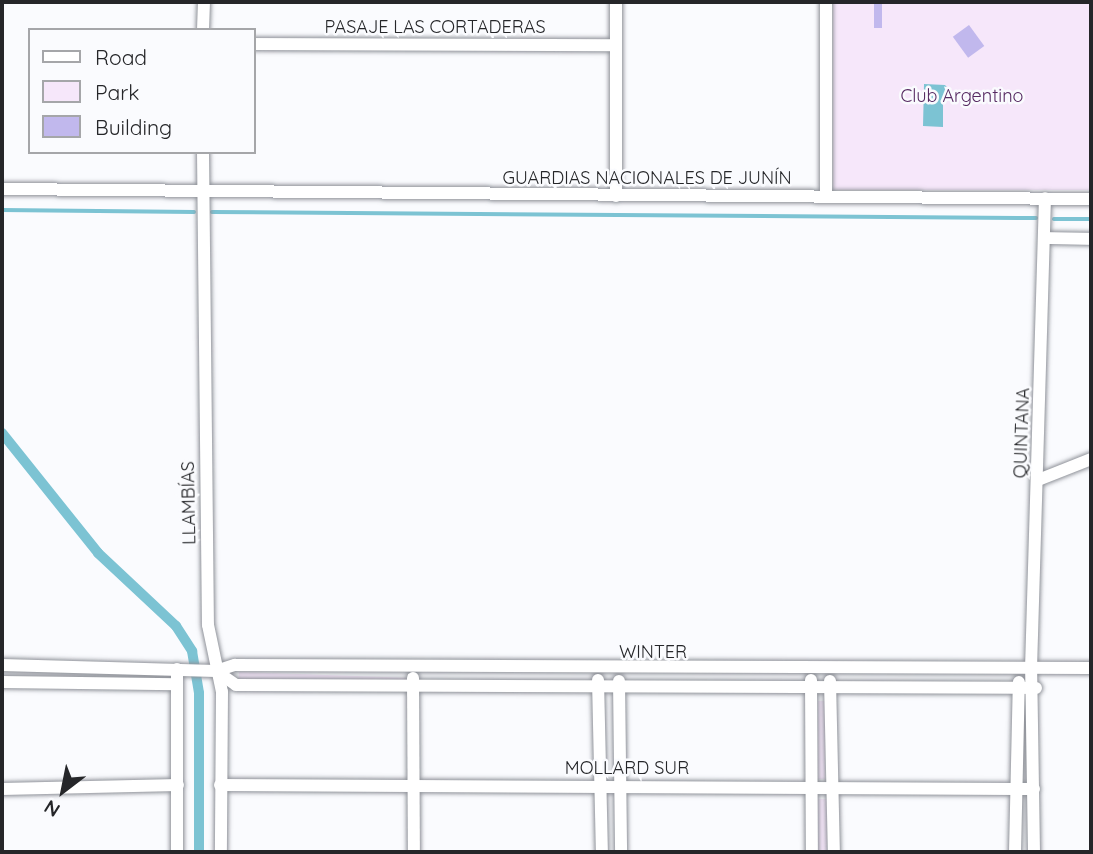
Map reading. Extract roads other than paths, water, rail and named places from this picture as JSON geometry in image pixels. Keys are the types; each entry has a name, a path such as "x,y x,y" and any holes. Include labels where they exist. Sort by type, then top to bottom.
{"street":[{"path":"203,28 204,2"},
{"path":"616,2 616,196"},
{"path":"825,197 826,2"},
{"name":"PASAJE LAS CORTADERAS","path":"256,44 616,45"},
{"name":"LLAMBÍAS","path":"203,154 208,625 220,785 221,852"},
{"name":"GUARDIAS NACIONALES DE JUNÍN","path":"2,189 1091,199"},
{"name":"QUINTANA","path":"1034,852 1036,688 1031,669 1045,198"},
{"path":"1045,238 1091,239"},
{"path":"1038,480 1091,459"},
{"name":"WINTER","path":"2,665 211,671 235,665 811,670 1091,668"},
{"path":"413,668 414,852"},
{"path":"177,669 177,852"},
{"path":"598,669 602,852"},
{"path":"620,669 621,852"},
{"path":"1015,852 1015,688 1031,669"},
{"path":"811,670 812,852"},
{"path":"831,670 834,852"},
{"name":"WINTER","path":"211,671 236,685 1036,688"},
{"path":"2,682 177,684"},
{"path":"2,789 177,785"},
{"name":"MOLLARD SUR","path":"220,785 1034,789"}],"water":[{"path":"924,84 945,85 951,92 943,101 943,127 923,126"}],"waterway":[{"path":"2,210 194,212"},
{"path":"212,212 1036,218"},
{"path":"1054,219 1091,219"},
{"path":"2,433 98,553 176,626 192,651 199,693 199,852"}],"park label":[{"name":"Club Argentino","path":"962,96"}]}
